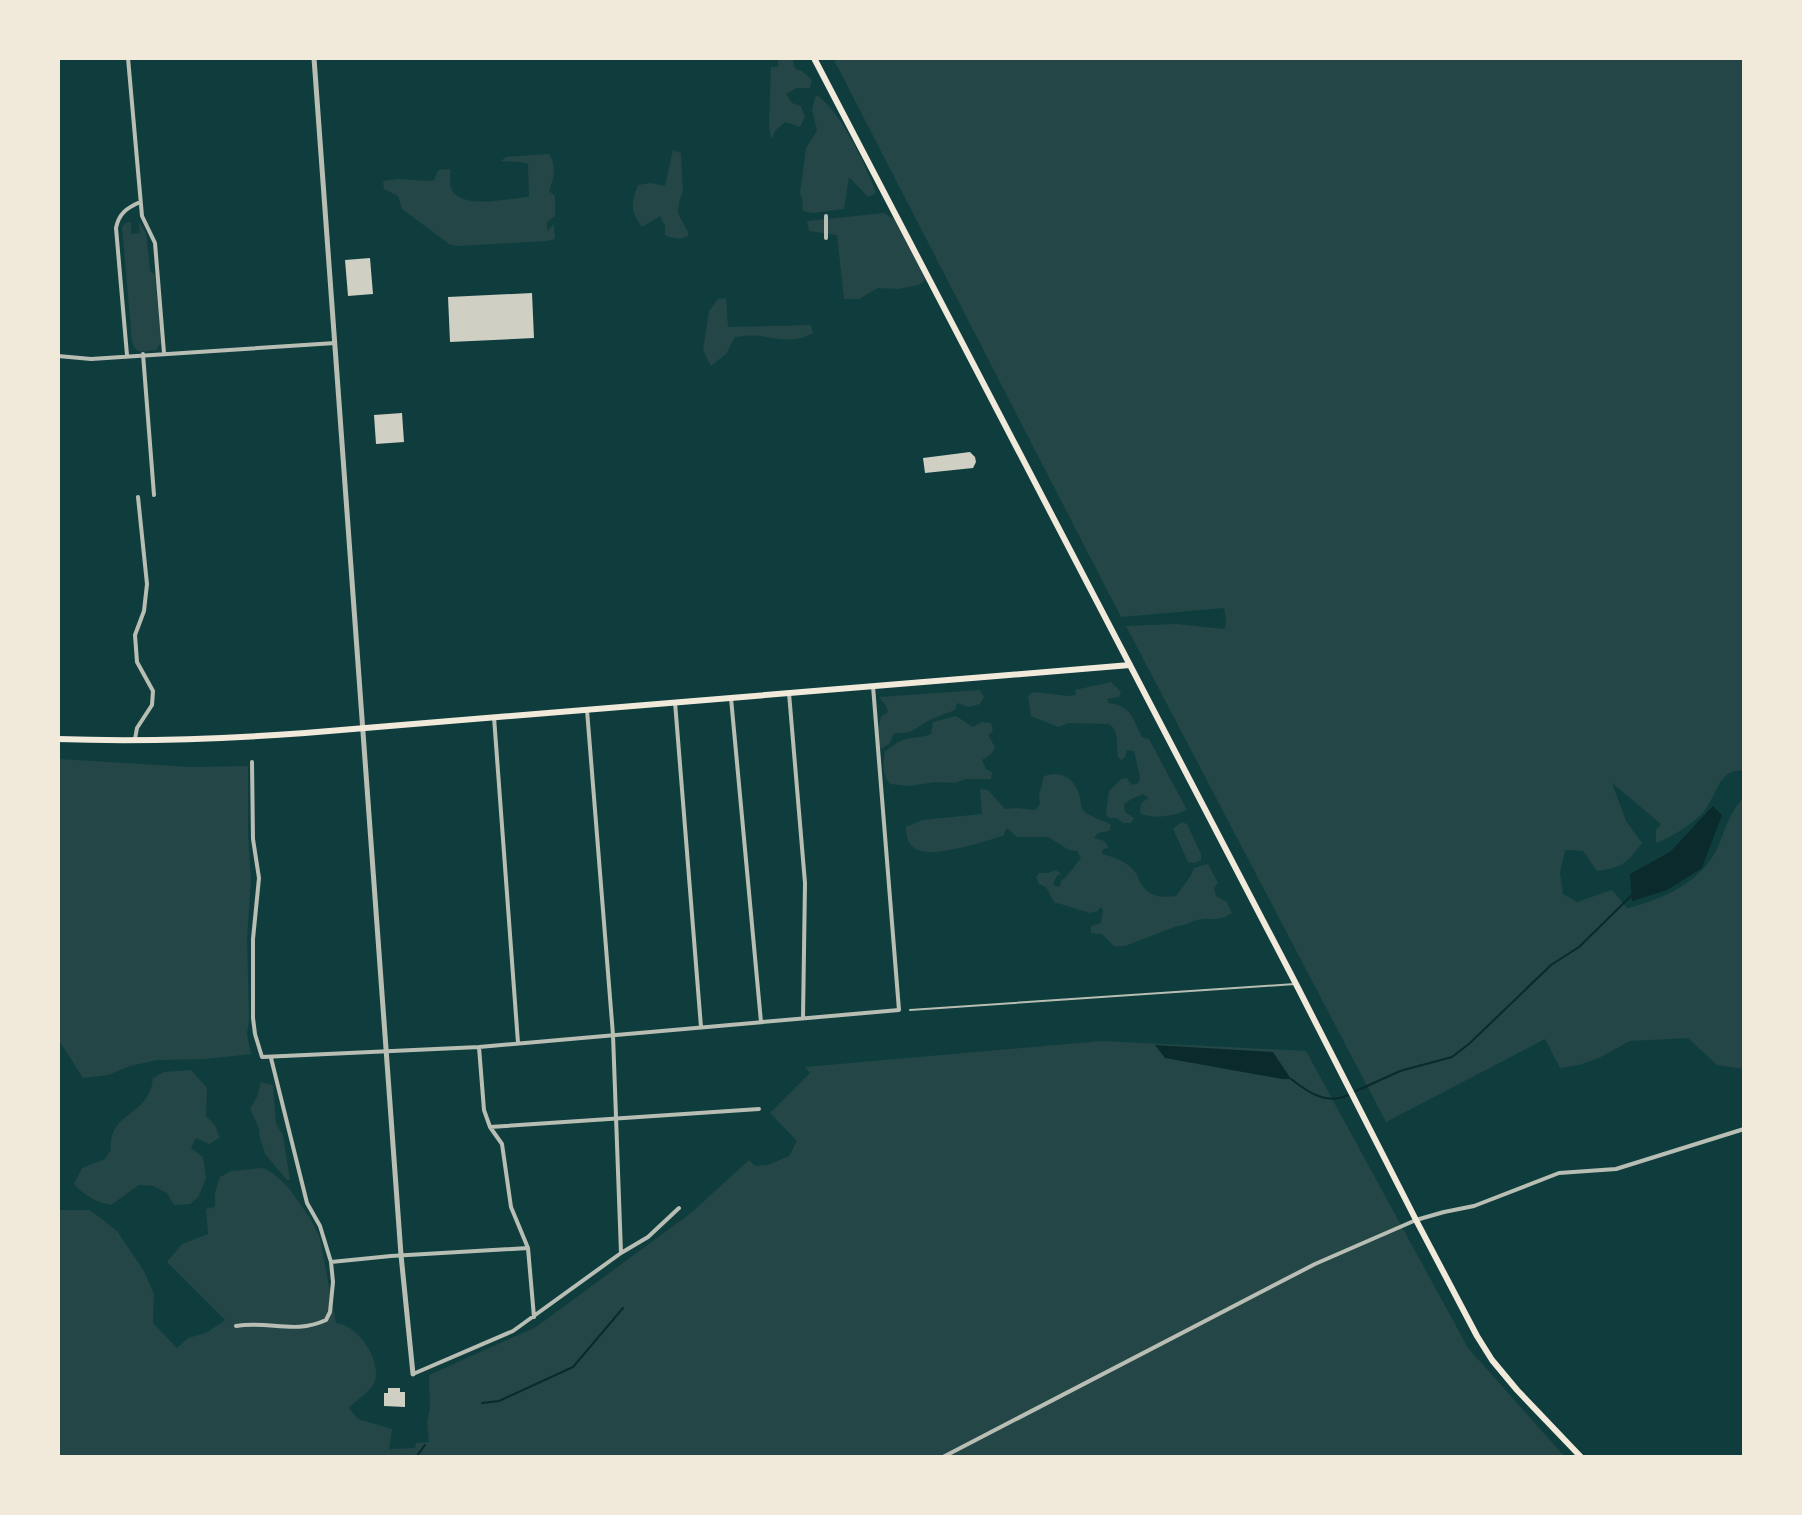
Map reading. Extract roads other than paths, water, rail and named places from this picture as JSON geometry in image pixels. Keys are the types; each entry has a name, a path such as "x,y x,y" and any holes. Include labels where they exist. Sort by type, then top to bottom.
{"main road":[{"path":"814,58 1477,1336 1517,1390 1581,1457"},
{"path":"58,739 213,739 1130,665"}],"street":[{"path":"128,58 142,216 155,243 164,353"},
{"path":"314,58 385,1052 413,1374 513,1331 648,1237 679,1208"},
{"path":"127,355 116,228 120,215 141,201"},
{"path":"826,216 826,238"},
{"path":"58,356 91,359 335,343"},
{"path":"143,354 154,495"},
{"path":"134,741 137,728 152,705 153,691 137,662 135,635 144,611 147,584 138,497"},
{"path":"252,762 253,839 259,878 253,939 253,1018 262,1057 479,1047 899,1010 873,686"},
{"path":"789,693 805,883 803,1018"},
{"path":"731,698 761,1022"},
{"path":"675,702 701,1028"},
{"path":"587,710 613,1035 621,1253"},
{"path":"494,717 518,1043"},
{"path":"479,1047 484,1110 490,1127 502,1144 511,1207 528,1248 534,1317"},
{"path":"236,1326 314,1326 326,1320 330,1312 331,1262 320,1226 307,1203 271,1058"},
{"path":"490,1127 759,1109"},
{"path":"943,1457 1315,1264 1416,1220 1474,1206 1559,1173 1616,1169 1744,1129"},
{"path":"331,1262 528,1248"}],"lane":[{"path":"910,1010 1296,984"}],"waterway":[{"path":"1354,1092 1400,1071 1452,1057 1551,965 1579,947 1632,895"},
{"path":"1291,1079 1311,1093 1325,1098 1349,1095"},
{"path":"482,1403 499,1401 573,1367 623,1308"},
{"path":"416,1457 425,1445"}]}
